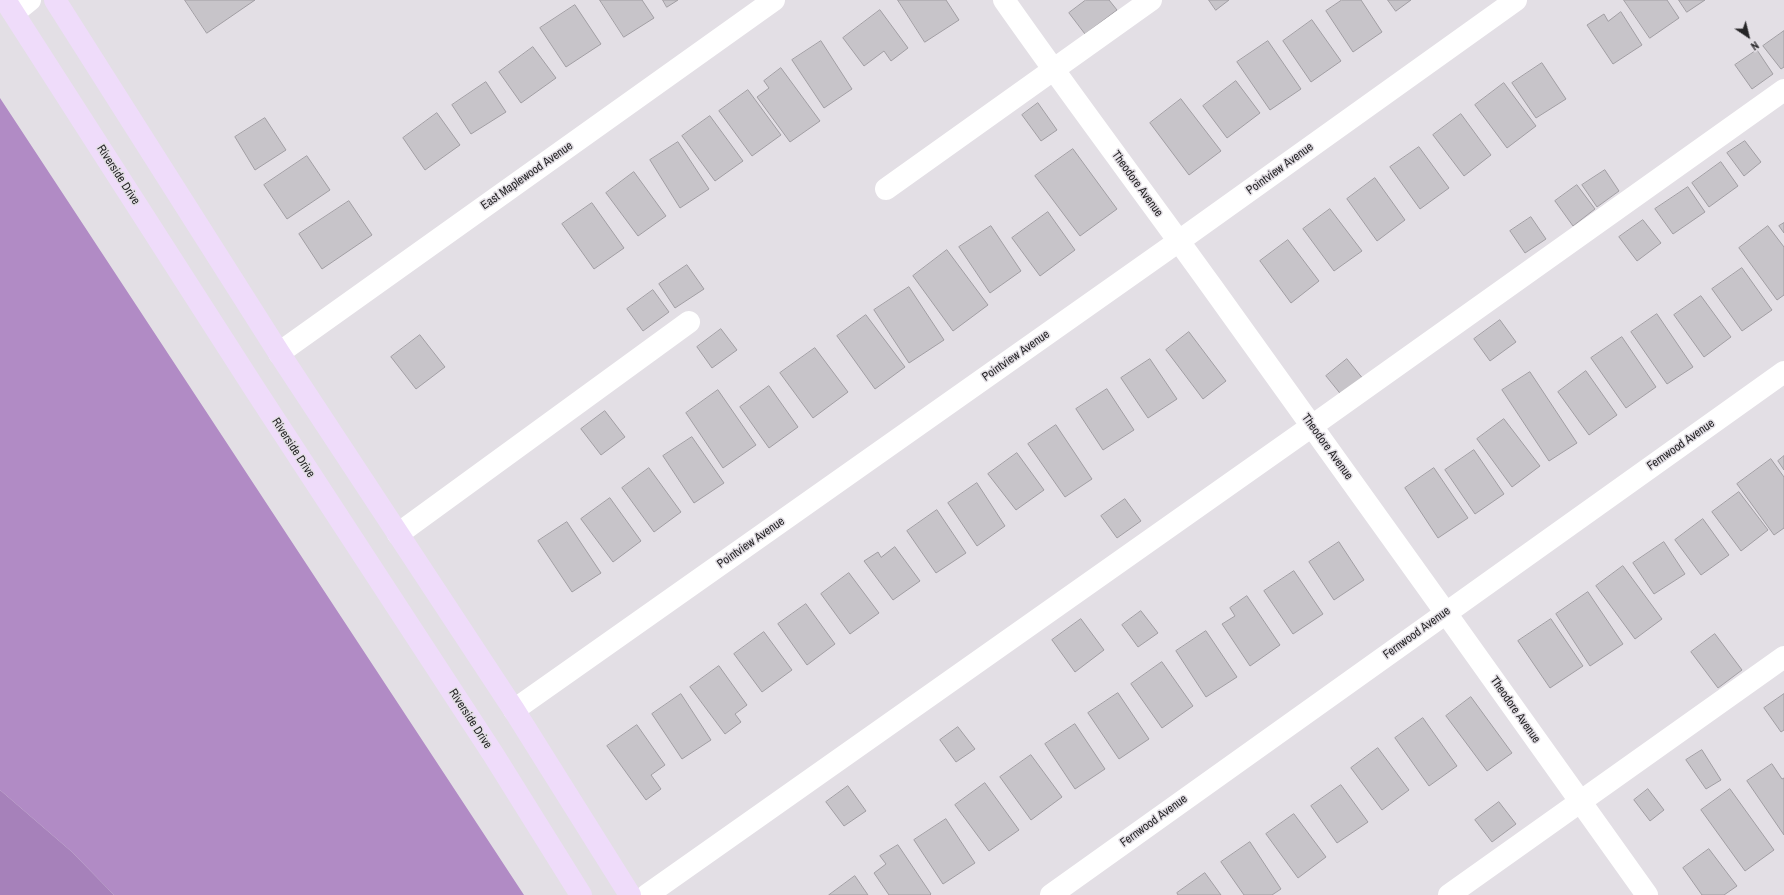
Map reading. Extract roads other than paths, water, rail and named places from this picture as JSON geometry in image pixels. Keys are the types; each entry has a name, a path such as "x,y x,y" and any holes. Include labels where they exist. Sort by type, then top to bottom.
{"main road":[{"path":"55,0 279,353 514,710 630,895"},
{"name":"Riverside Drive","path":"17,4 256,391 493,754 582,895"}],"street":[{"name":"East Maplewood Avenue","path":"279,353 774,0"},
{"name":"Theodore Avenue","path":"1004,0 1053,70 1179,241 1446,612 1647,895"},
{"path":"886,190 1151,0"},
{"name":"Pointview Avenue","path":"514,710 1179,241 1516,0"},
{"path":"647,895 1312,426 1784,90"},
{"path":"398,534 689,322"},
{"name":"Fernwood Avenue","path":"1052,895 1446,612 1784,372"},
{"path":"1449,895 1784,656"}]}
